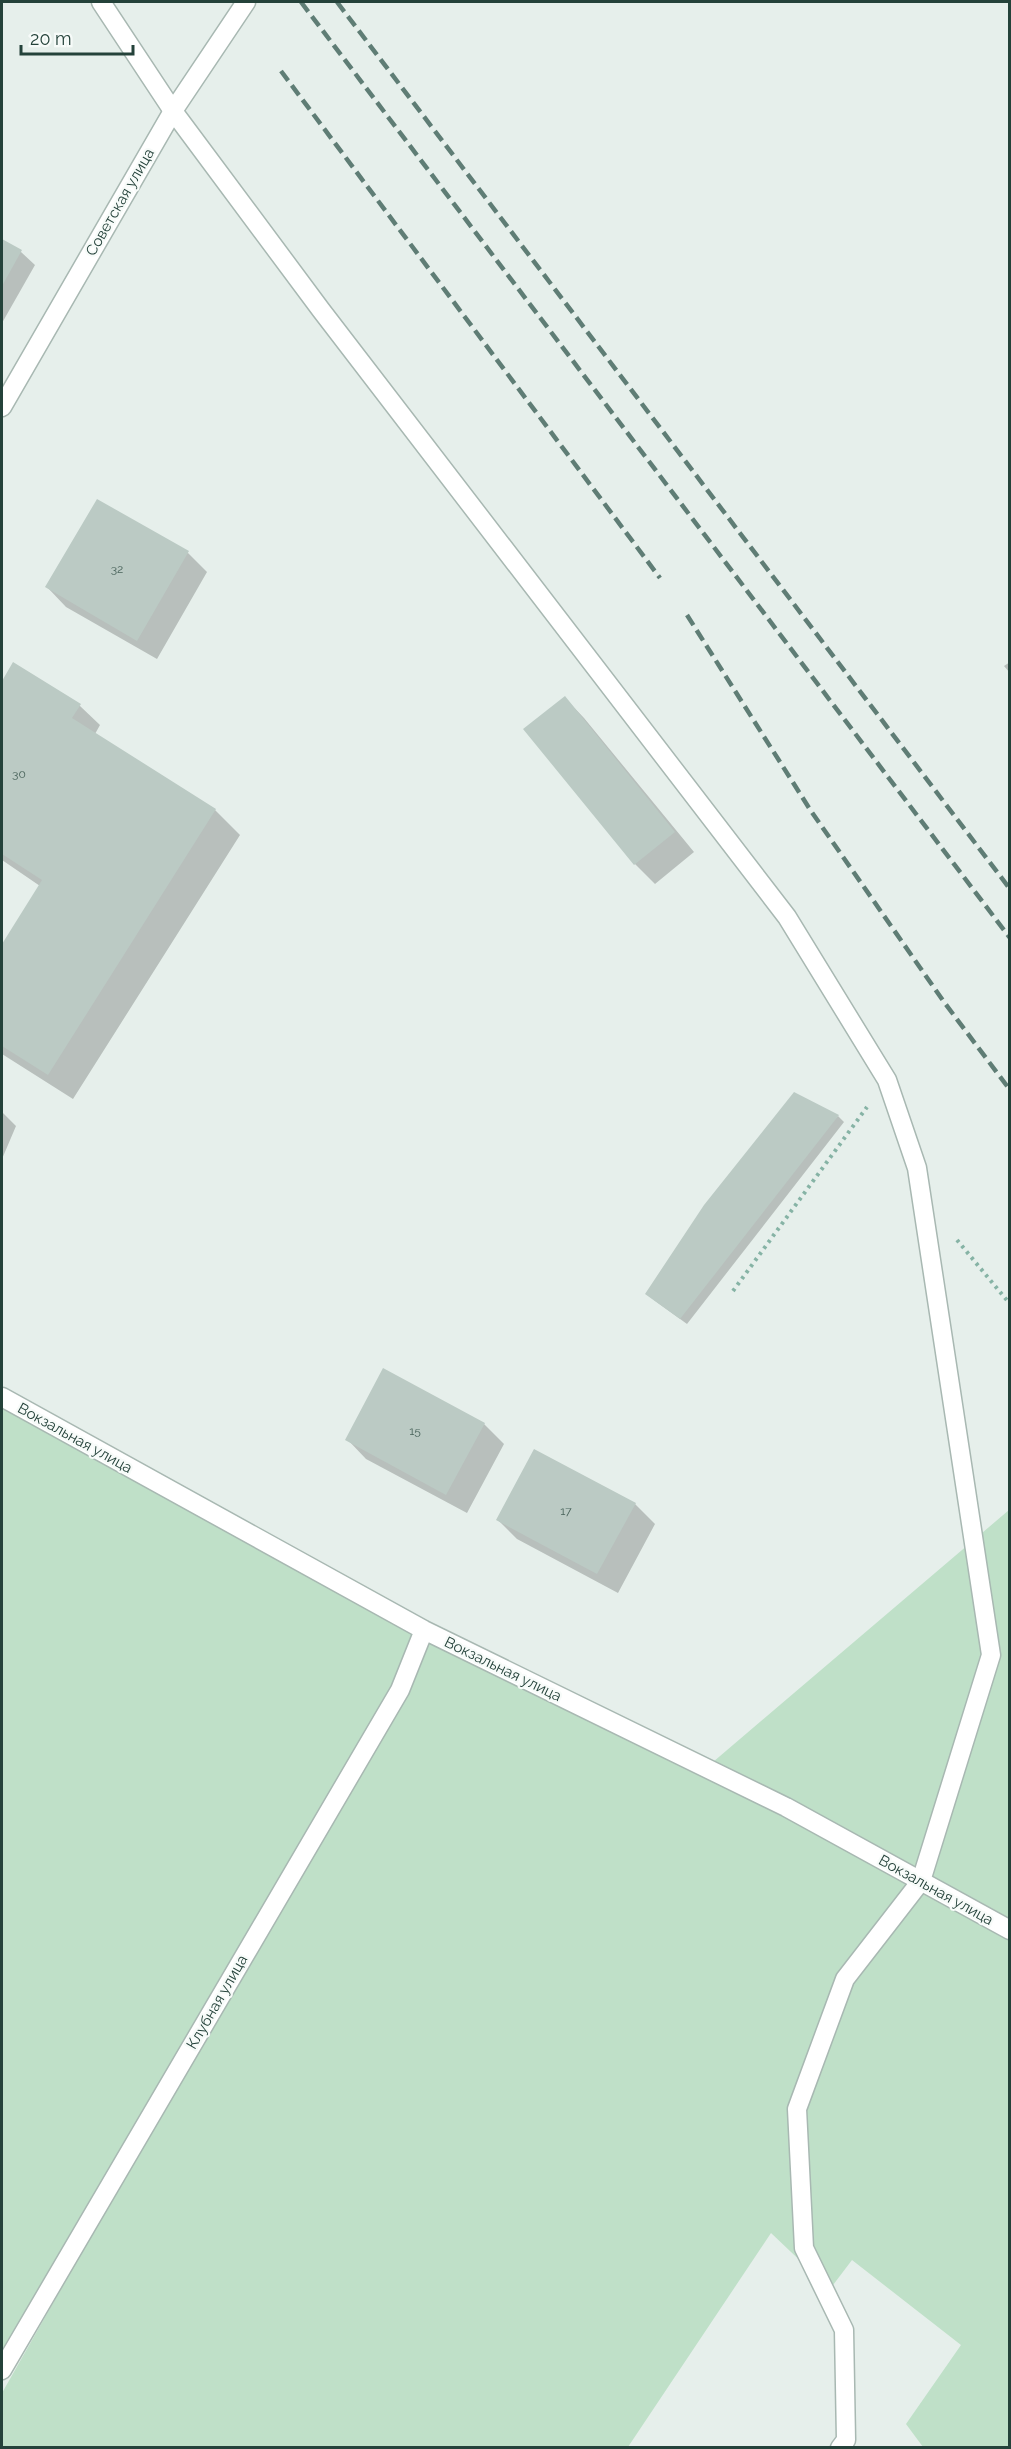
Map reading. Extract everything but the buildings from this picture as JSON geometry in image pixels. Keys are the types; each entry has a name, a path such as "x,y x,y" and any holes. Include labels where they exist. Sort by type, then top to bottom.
{"street":[{"path":"101,2 173,111 321,310 787,917 887,1080 917,1168 991,1655 921,1881 845,1979 797,2109 804,2248 844,2330 846,2440 840,2448"},
{"name":"Советская улица","path":"2,407 173,111 246,2"},
{"name":"Вокзальная улица","path":"2,1397 424,1630 786,1807 1010,1930"},
{"name":"Клубная улица","path":"2,2370 400,1690 424,1630"}],"path":[{"path":"733,1291 887,1080"},
{"path":"951,1231 1010,1304"}],"green space":[{"path":"2,1397 424,1630 706,1768 1009,1510 1009,2447 923,2447 906,2424 961,2345 852,2260 830,2289 771,2233 628,2447 2,2447 2,2393 381,1725 2,2357"}],"railway":[{"path":"301,2 1010,938"},
{"path":"337,2 1010,889"},
{"path":"281,71 660,578"},
{"path":"687,615 811,811 944,1002 1010,1090"}]}
